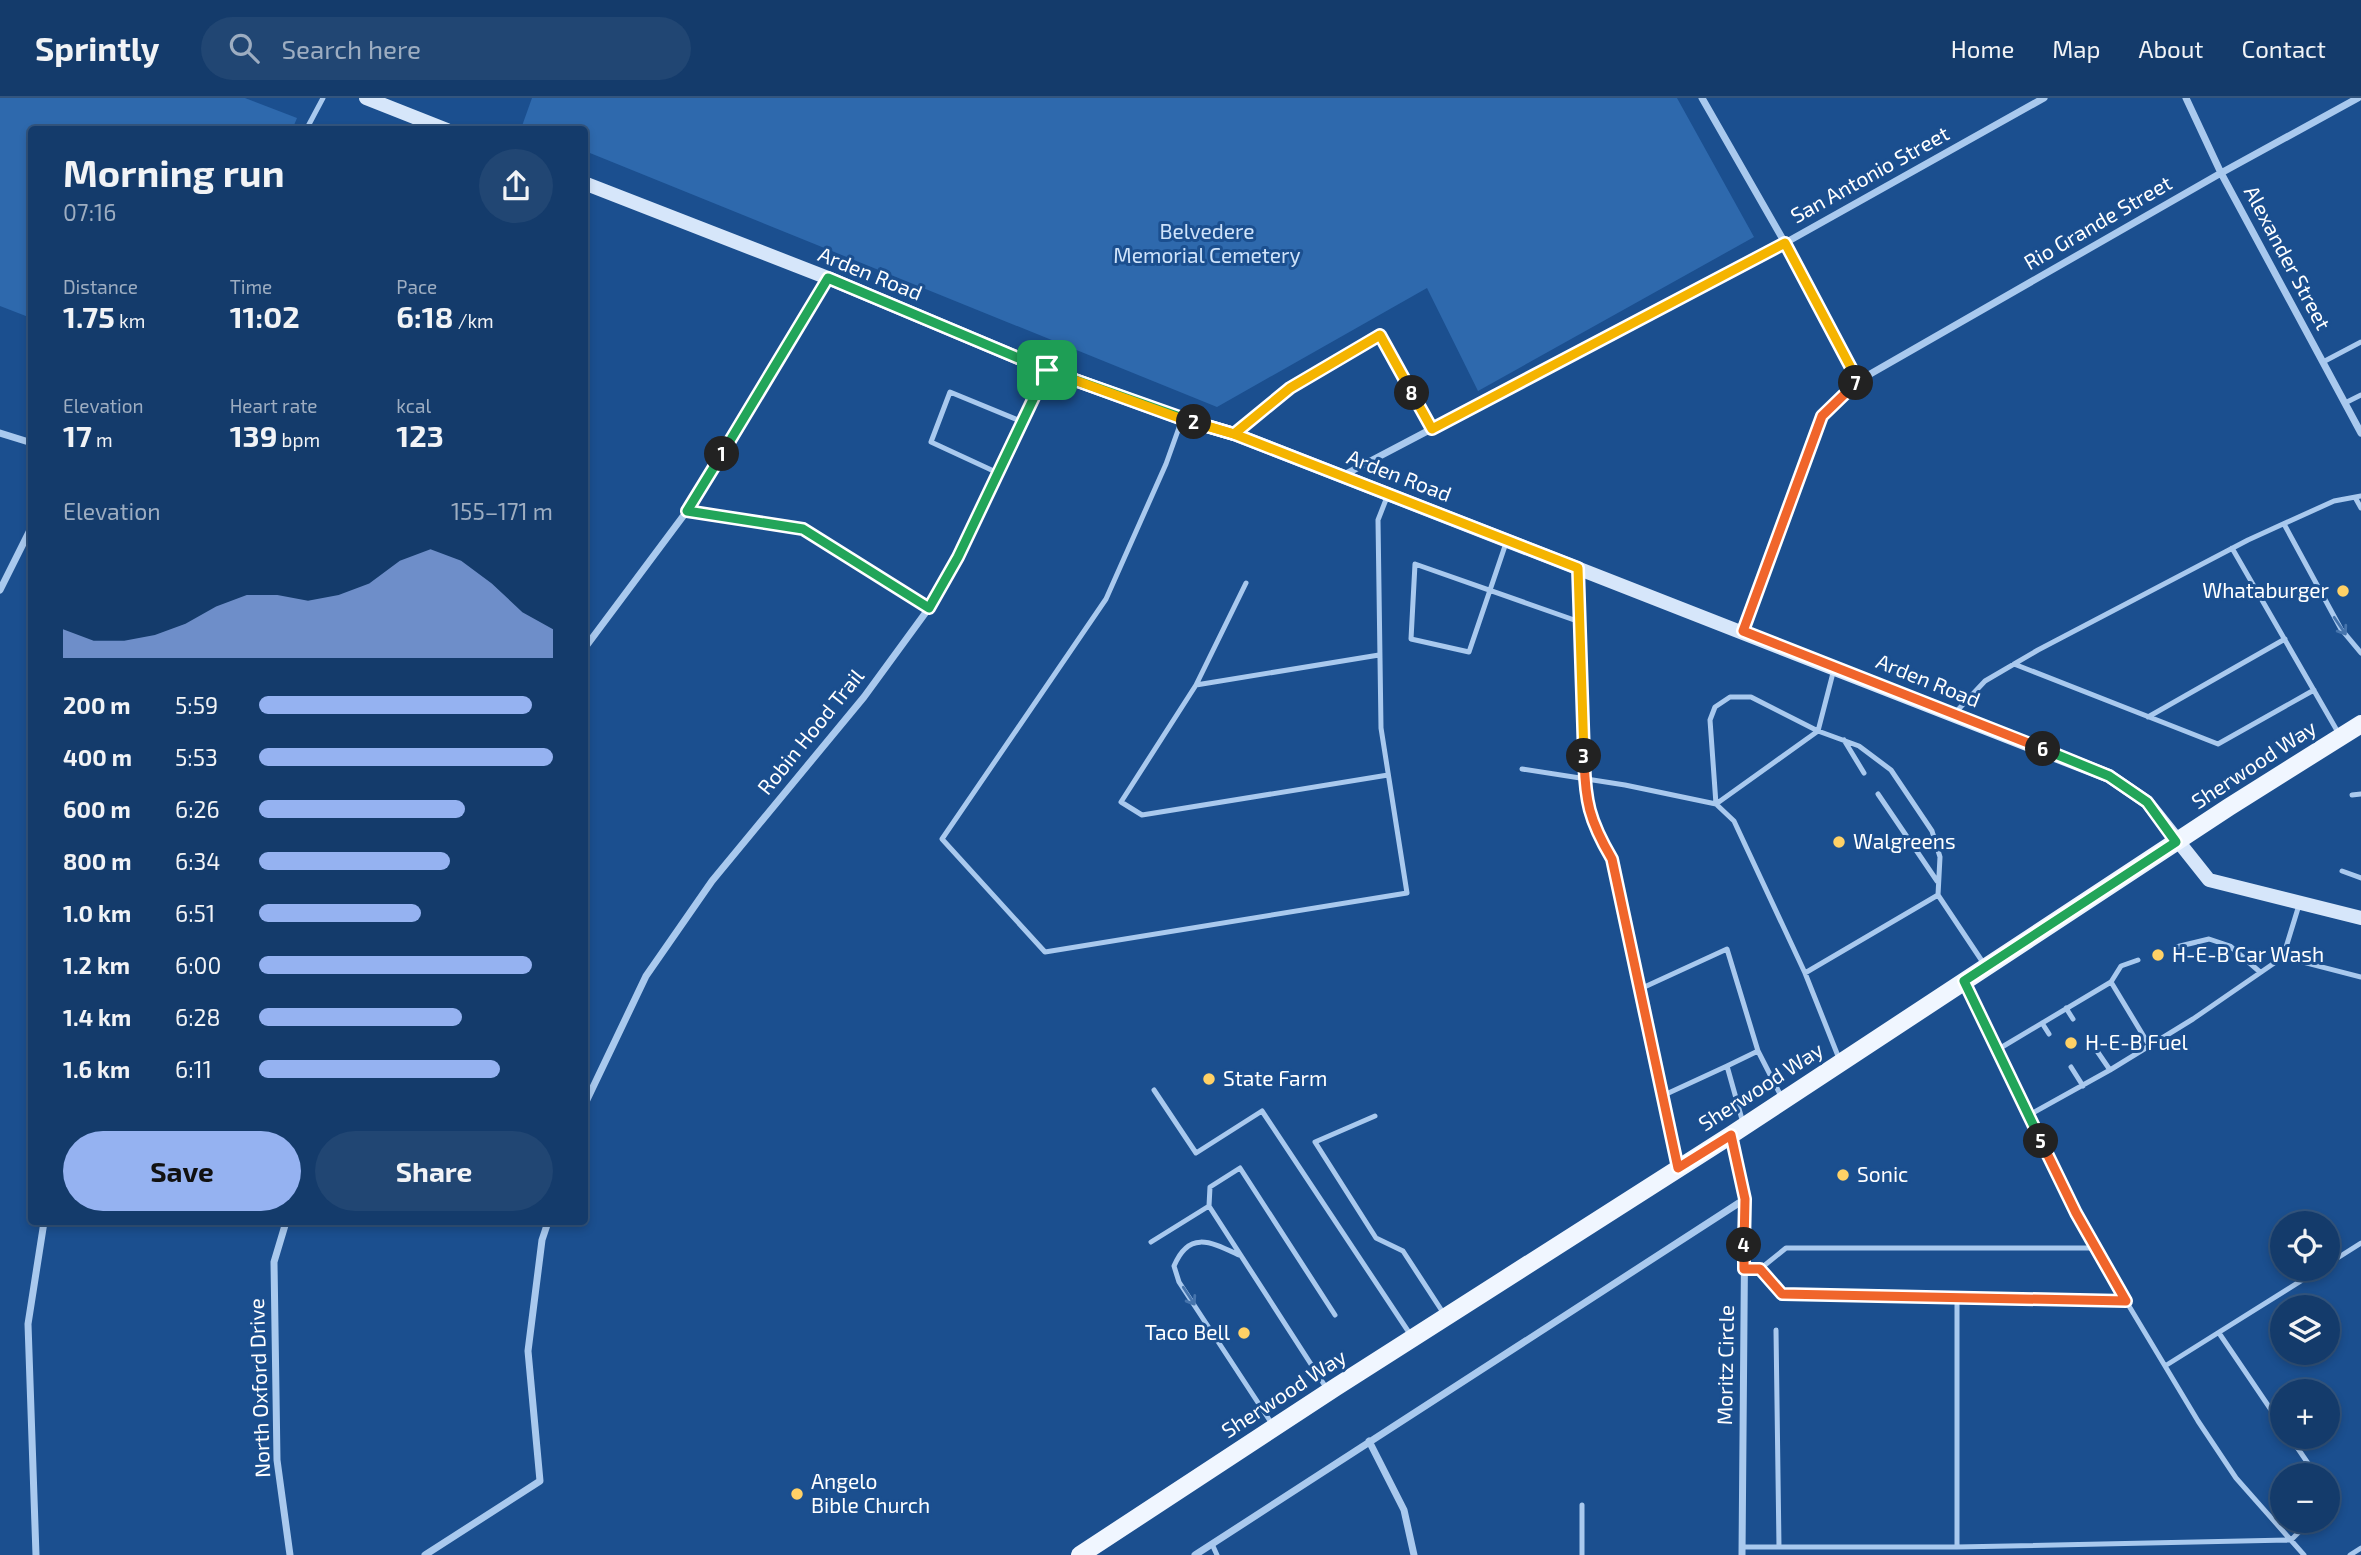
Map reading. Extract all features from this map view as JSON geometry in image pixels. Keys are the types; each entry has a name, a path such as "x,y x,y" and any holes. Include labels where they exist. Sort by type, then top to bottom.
{"main road":[{"path":"366,98 437,126"},
{"name":"Arden Road","path":"588,189 828,278 1047,370 1182,419 1234,434 2109,776 2147,802 2176,842 2209,880 2361,918"},
{"name":"Sherwood Way","path":"1080,1555 2361,724"}],"street":[{"path":"1702,98 1785,243 1858,381"},
{"name":"San Antonio Street","path":"1341,476 1785,243 2044,98"},
{"name":"Alexander Street","path":"2186,98 2221,173 2361,433"},
{"name":"Rio Grande Street","path":"1743,631 1822,416 1858,381 2221,173 2358,98"},
{"path":"588,644 687,511 828,278"},
{"name":"Robin Hood Trail","path":"588,1098 653,965 712,881 864,697 929,608 958,557 1047,370"},
{"path":"0,433 28,442"},
{"path":"0,590 28,534"},
{"path":"1578,568 1587,803 1596,832 1612,859 1678,1168"},
{"name":"Moritz Circle","path":"1737,1130 1745,1199 1742,1551"},
{"path":"1195,1555 1745,1199"},
{"path":"36,1555 28,1324 44,1225"},
{"name":"North Oxford Drive","path":"285,1225 274,1262 277,1460 290,1555"},
{"path":"425,1555 540,1481 528,1351 542,1240 547,1225"},
{"path":"1369,1441 1404,1510 1414,1555"}],"lane":[{"path":"308,126 323,98"},
{"path":"1234,434 1290,388 1380,335 1432,429"},
{"path":"2323,362 2361,342"},
{"path":"998,473 931,442 950,392 1023,422"},
{"path":"2345,403 2361,395"},
{"path":"1182,419 1166,464 1106,599 942,839 1045,952 1407,893 1381,728 1378,520 1388,494"},
{"path":"1954,714 1984,681 2232,548 2333,501 2358,497 2361,508"},
{"path":"687,511 803,529 929,608"},
{"path":"2284,524 2341,629 2361,653"},
{"path":"1507,540 1490,591 1469,652 1410,639 1415,564 1490,591 1580,622"},
{"path":"2232,548 2341,736"},
{"path":"1246,583 1196,685 1121,802 1142,815 1388,775"},
{"path":"2148,717 2285,639"},
{"path":"1196,685 1379,655"},
{"path":"2014,664 2218,744 2314,690"},
{"path":"1716,804 1818,731 1834,667"},
{"path":"1716,804 1710,720 1716,706 1730,697 1751,697 1818,731 1859,746 1891,770 1932,831 1940,857 1938,895 1986,967"},
{"path":"1844,740 1864,773"},
{"path":"1522,769 1625,785 1716,804 1734,821 1805,973 1840,1062"},
{"path":"2352,795 2361,793"},
{"path":"1878,794 1937,880"},
{"path":"2342,871 2361,878"},
{"path":"1805,973 1938,895"},
{"path":"2029,1115 2083,1086 2193,1019 2283,957 2300,903"},
{"path":"2176,947 2208,939 2230,946 2260,972"},
{"path":"1640,989 1727,949 1758,1051 1783,1100"},
{"path":"2283,957 2361,977"},
{"path":"1997,1049 2111,982 2121,966 2138,960"},
{"path":"1964,981 2076,1213 2126,1301 2236,1478 2304,1555"},
{"path":"2111,982 2149,1045"},
{"path":"2067,1008 2073,1019"},
{"path":"2042,1023 2049,1034"},
{"path":"1662,1096 1758,1051"},
{"path":"2097,1051 2110,1070"},
{"path":"1727,1066 1737,1130"},
{"path":"2071,1067 2083,1086"},
{"path":"1154,1090 1196,1153 1262,1111 1413,1337"},
{"path":"1375,1116 1315,1142 1376,1238 1403,1251 1446,1316"},
{"path":"1329,1391 1209,1206 1210,1187 1240,1168 1335,1315"},
{"path":"1151,1242 1209,1206"},
{"path":"1242,1257 1212,1242 1194,1243 1180,1251 1174,1266 1180,1282 1274,1427"},
{"path":"2340,1256 2361,1243"},
{"path":"1744,1269 1760,1269 1786,1248 2096,1248"},
{"path":"1760,1269 1782,1294 2126,1301"},
{"path":"2165,1366 2301,1281"},
{"path":"1957,1298 1957,1547"},
{"path":"1776,1330 1779,1547"},
{"path":"2218,1333 2270,1409"},
{"path":"1582,1505 1582,1555"},
{"path":"1742,1551 1779,1547 1957,1547 2291,1540 2298,1533"},
{"path":"1212,1544 1217,1555"},
{"path":"2003,1546 2003,1555"},
{"path":"2350,1555 2361,1548"}],"green space":[{"path":"0,98 245,98 297,118 294,126 28,126 28,317 0,306"},
{"name":"Belvedere Memorial Cemetery","path":"532,98 1677,98 1754,237 1478,391 1427,288 1217,407 588,152 588,126 522,126"}],"place":[{"name":"Whataburger","path":"2343,591"},
{"name":"Walgreens","path":"1839,842"},
{"name":"H-E-B Car Wash","path":"2158,955"},
{"name":"H-E-B Fuel","path":"2071,1043"},
{"name":"State Farm","path":"1209,1079"},
{"name":"Sonic","path":"1843,1175"},
{"name":"Taco Bell","path":"1244,1333"},
{"name":"Angelo Bible Church","path":"797,1494"}],"route":[{"path":"1047,370 958,557 929,608 803,529 687,511 828,278 1047,370 1182,419 1234,434 1578,568 1587,803 1596,832 1612,859 1678,1168 1731,1135 1745,1199 1744,1269 1760,1269 1782,1294 2126,1301 2076,1213 1964,981 2176,842 2147,802 2109,776 1743,631 1822,416 1858,381 1785,243 1432,429 1380,335 1290,388 1234,434 1182,419 1115,394 1047,370"}]}
